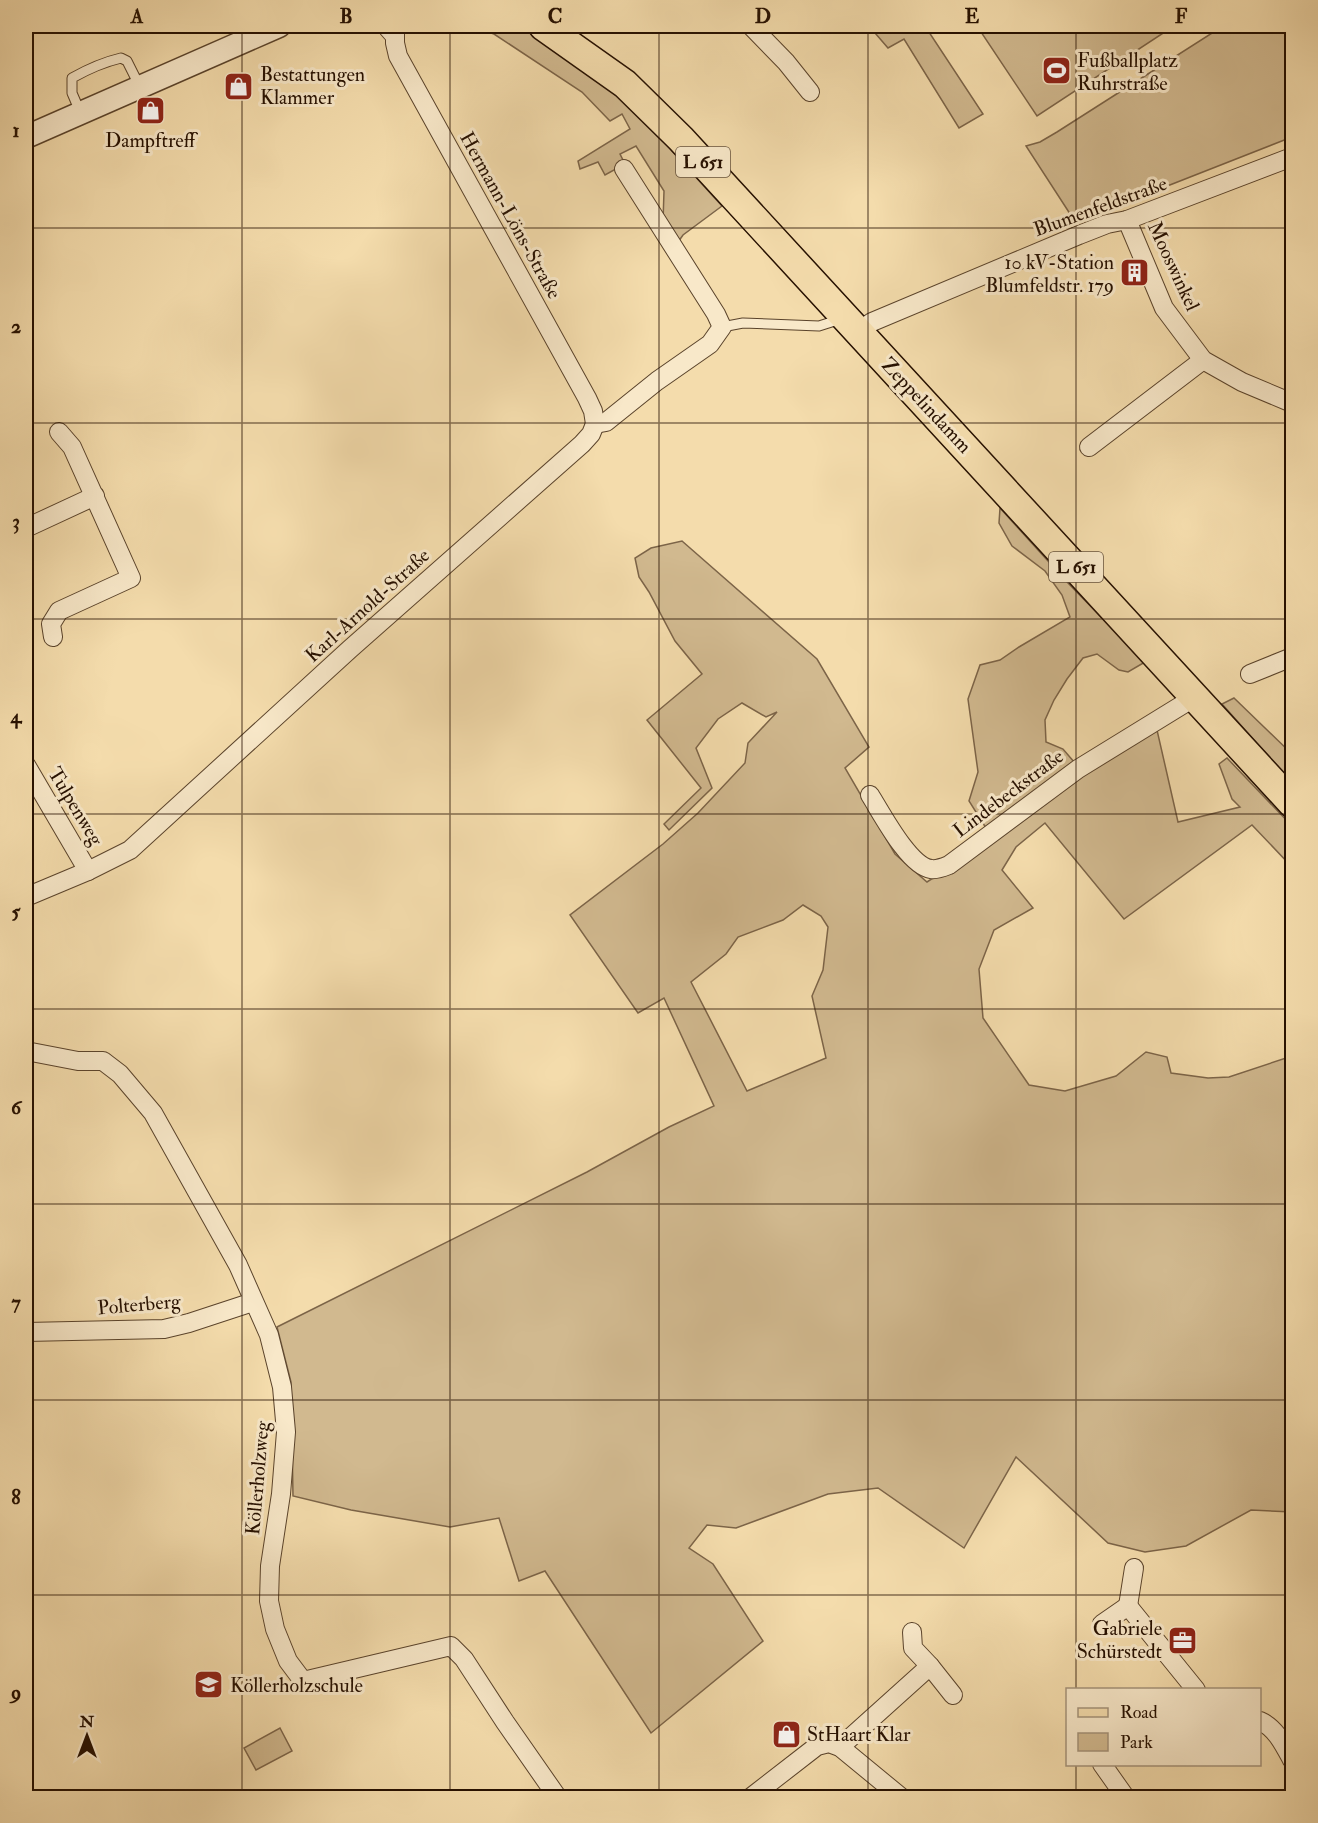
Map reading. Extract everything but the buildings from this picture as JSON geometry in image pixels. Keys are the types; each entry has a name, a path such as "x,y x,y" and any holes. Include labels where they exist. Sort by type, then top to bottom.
{"main road":[{"name":"Zeppelindamm","path":"543,26 625,84 681,139 1293,803"}],"street":[{"path":"26,137 140,87 241,34 279,26"},
{"path":"751,26 786,62 810,92"},
{"name":"Hermann-Löns-Straße","path":"395,34 398,56 588,398 595,424"},
{"name":"Blumenfeldstraße","path":"852,324 872,322 1066,240 1107,224 1127,220 1293,157"},
{"path":"624,169 722,327"},
{"name":"Mooswinkel","path":"1127,220 1164,308 1203,360 1242,382 1293,403"},
{"name":"Karl-Arnold-Straße","path":"26,897 88,871 130,850 350,649 582,444 591,434 595,424 606,422 657,381 710,344 722,327"},
{"path":"1089,447 1203,360"},
{"path":"53,637 52,621 59,611 131,578 72,447 59,432"},
{"path":"26,528 95,496"},
{"path":"1250,674 1293,657"},
{"name":"Lindebeckstraße","path":"870,795 908,852 921,866 933,870 949,865 1078,769 1195,697"},
{"name":"Tulpenweg","path":"26,765 88,871"},
{"name":"Köllerholzweg","path":"26,1051 78,1061 104,1061 120,1074 153,1113 238,1265 269,1335 275,1353 285,1407 285,1456 270,1566 269,1597 275,1629 292,1669 303,1681 451,1646 464,1659 558,1797"},
{"name":"Polterberg","path":"26,1332 164,1329 253,1302"},
{"path":"1102,1624 1128,1606 1134,1568"},
{"path":"1128,1606 1195,1688"},
{"path":"912,1632 913,1648 953,1695"},
{"path":"840,1747 930,1666"},
{"path":"1261,1722 1277,1734 1293,1760"},
{"path":"750,1797 817,1746 829,1743 840,1747 899,1796"},
{"path":"1103,1766 1126,1797"}],"lane":[{"path":"380,26 395,34"},
{"path":"81,114 72,93 72,78 86,70 121,58 127,62 140,87"},
{"path":"722,327 743,323 819,326 852,324"}],"green space":[{"path":"470,26 522,26 596,76 653,130 722,206 683,235 676,245 663,222 664,191 636,146 620,154 625,164 605,175 598,162 580,169 578,161 630,129 622,114 610,121 582,92 494,34"},
{"path":"869,26 925,26 983,114 959,128 904,39 888,48"},
{"name":"Fußballplatz Ruhrstraße","path":"977,26 1174,26 1037,116"},
{"path":"1223,26 1289,26 1292,30 1292,137 1074,220 1026,146 1040,142 1057,132"},
{"path":"1000,508 1067,582 1145,662 1128,672 1119,670 1097,654 1083,658 1054,700 1045,720 1046,742 1063,749 1075,763 1157,730 1178,822 1240,807 1232,799 1219,764 1227,758 1292,826 1292,867 1252,825 1124,919 1045,823 1016,847 1002,870 1033,908 994,930 979,969 983,1018 1029,1085 1065,1091 1116,1076 1146,1052 1167,1057 1171,1073 1208,1078 1229,1077 1292,1056 1292,1512 1251,1510 1186,1546 1145,1552 1108,1543 1016,1457 964,1548 878,1488 828,1494 736,1528 707,1525 689,1548 713,1564 763,1641 651,1733 545,1571 519,1581 499,1518 450,1527 351,1510 293,1496 291,1382 277,1327 714,1106 664,998 638,1013 570,915 663,844 698,813 745,763 748,743 777,712 766,717 742,703 718,719 696,748 712,788 669,830 664,824 701,788 647,720 702,674 675,641 639,577 635,558 651,548 682,541 817,659 869,747 845,768 895,854 927,882 982,846 986,828 969,801 978,772 968,699 980,665 1000,660 1070,617 1062,595 1045,571 1012,546 999,523","holes":["803,905 821,916 828,927 823,970 812,996 826,1058 747,1091 691,982 726,954 738,937 783,920"]},
{"path":"1234,698 1292,754 1292,783 1222,704"},
{"path":"280,1728 292,1751 256,1770 244,1748"}],"place":[{"name":"Fußballplatz Ruhrstraße","path":"1056,71"},
{"name":"Bestattungen Klammer","path":"239,86"},
{"name":"Dampftreff","path":"150,110"},
{"name":"10 kV-Station Blumfeldstr. 179","path":"1135,273"},
{"name":"Gabriele Schürstedt","path":"1183,1640"},
{"name":"Köllerholzschule","path":"209,1685"},
{"name":"StHaart Klar","path":"786,1734"}]}
